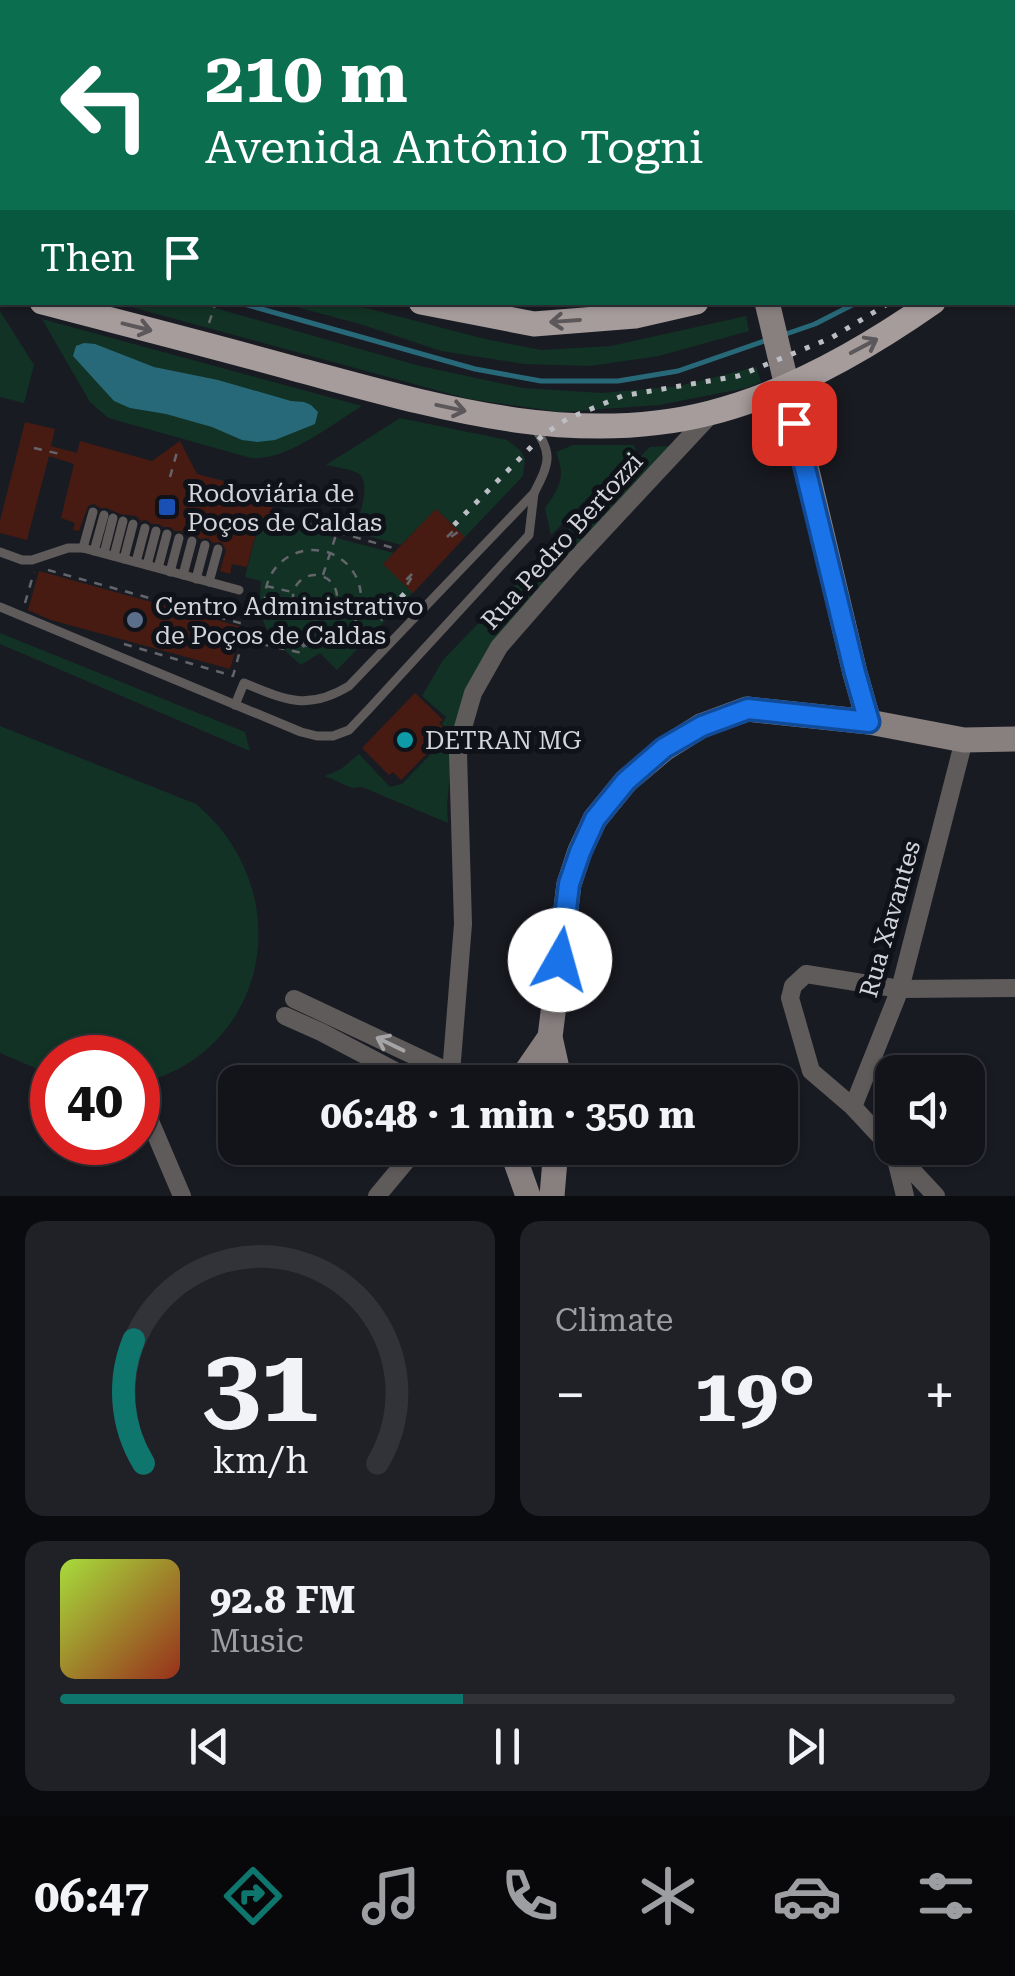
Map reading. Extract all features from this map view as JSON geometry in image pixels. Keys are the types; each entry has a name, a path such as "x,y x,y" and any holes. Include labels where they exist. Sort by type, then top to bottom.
{"main road":[{"path":"53,305 405,398 531,424 617,426 712,413 782,375 876,340 928,305"},
{"path":"436,305 534,324 634,316 683,305"}],"street":[{"path":"768,308 855,673 860,721"},
{"name":"Rua Pedro Bertozzi","path":"452,1065 463,924 458,753 474,693 498,647 712,413"},
{"path":"556,1065 550,1037 569,884 595,819 626,781 664,748 702,726 748,709 860,721 964,740 1015,739"},
{"name":"Rua Xavantes","path":"852,1107 900,989 964,740"},
{"path":"875,1131 811,1071 790,998 793,986 806,974 900,989 1015,988"},
{"path":"384,1065 321,1032 290,1008 431,1065"},
{"path":"530,1065 550,1037"},
{"path":"160,1144 182,1196"},
{"path":"376,1196 402,1165"},
{"path":"517,1165 528,1196"},
{"path":"552,1196 555,1165"},
{"path":"897,1165 905,1196"},
{"path":"907,1165 936,1196"}],"lane":[{"path":"235,705 244,683 292,702 334,696 349,686 534,493 548,458 545,442 531,424"},
{"path":"0,607 235,705 317,736 332,736 349,730 529,535 534,493"},
{"path":"83,548 113,518"},
{"path":"109,555 113,518"},
{"path":"109,555 113,518"},
{"path":"136,562 145,528"},
{"path":"147,566 156,531"},
{"path":"158,568 168,534"},
{"path":"170,572 180,538"},
{"path":"183,575 192,541"},
{"path":"196,579 206,545"},
{"path":"0,552 32,560 68,548 83,548 239,590"},
{"path":"209,582 218,549"}],"path":[{"path":"212,317 215,305"},
{"path":"34,448 60,454"},
{"path":"170,477 177,452"},
{"path":"276,515 397,549"},
{"path":"323,576 337,533"},
{"path":"300,552 332,553 356,575 361,606 356,621 334,642 304,646 288,641 269,618 265,602 266,586 273,571 300,552"},
{"path":"22,614 36,566 247,626 233,676 118,642"},
{"path":"336,600 324,617 310,618 294,606 293,592 301,580 323,576 334,586 336,600 384,649"},
{"path":"266,586 293,592"},
{"path":"243,640 302,653 310,618"}],"green space":[{"path":"123,305 204,305 420,366 523,388 602,393 679,386 756,367 761,382 659,405 561,412 469,399"},
{"path":"289,305 355,305 541,350 611,346 746,316 749,331 659,356 590,366 524,364 441,351"},
{"path":"0,311 34,365 24,403 0,397"},
{"path":"42,319 362,406 294,448 251,458 107,417 90,402"},
{"path":"400,418 507,440 525,459 523,476 465,537 436,509 401,545 354,532 363,502 363,479 352,471 326,465"},
{"path":"573,445 633,445 636,449 551,535 545,508 560,482 556,452"},
{"path":"670,446 491,654 454,735 448,823 325,776 359,754 390,787 402,784 451,733 442,724 446,717 422,696 443,660 650,447"},
{"path":"260,518 394,553 383,564 413,592 337,670 320,653 301,665 267,629 261,610 261,581 245,577"},
{"path":"0,633 245,732 250,751 0,644"},
{"path":"0,726 196,804 229,839 249,880 258,922 256,964 242,1004 218,1039 183,1066 160,1075 160,1035 30,1035 30,1066 0,1053"}],"water":[{"path":"84,343 154,367 304,402 318,412 315,424 275,440 257,442 166,414 130,408 114,401 73,356 76,346"}],"building":[{"name":"Rodoviária de Poços de Caldas","path":"25,422 55,429 51,446 77,453 80,441 152,461 180,441 197,474 266,492 263,505 278,509 274,521 260,518 247,567 232,564 230,574 220,571 226,550 221,542 213,543 193,533 187,535 94,504 88,506 79,531 73,530 75,523 61,518 74,464 49,456 27,540 0,533"},
{"path":"436,509 465,537 413,593 383,564"},
{"name":"Centro Administrativo de Poços de Caldas","path":"39,571 242,627 230,669 51,620 28,610"},
{"name":"DETRAN MG","path":"415,693 443,720 439,723 448,732 401,780 393,772 389,775 362,748"}],"waterway":[{"path":"248,305 475,369 541,381 618,381 678,371 767,340"},
{"path":"783,335 852,305"}],"railway":[{"path":"454,525 543,435 567,419 622,396 738,376 831,338 886,305"},
{"path":"380,619 409,589"}],"place":[{"name":"Rodoviária de Poços de Caldas","path":"167,507"},
{"name":"Centro Administrativo de Poços de Caldas","path":"135,620"},
{"name":"DETRAN MG","path":"405,740"}],"route":[{"path":"560,960 569,884 595,819 626,781 664,748 702,726 748,709 869,722 794,423"}]}
